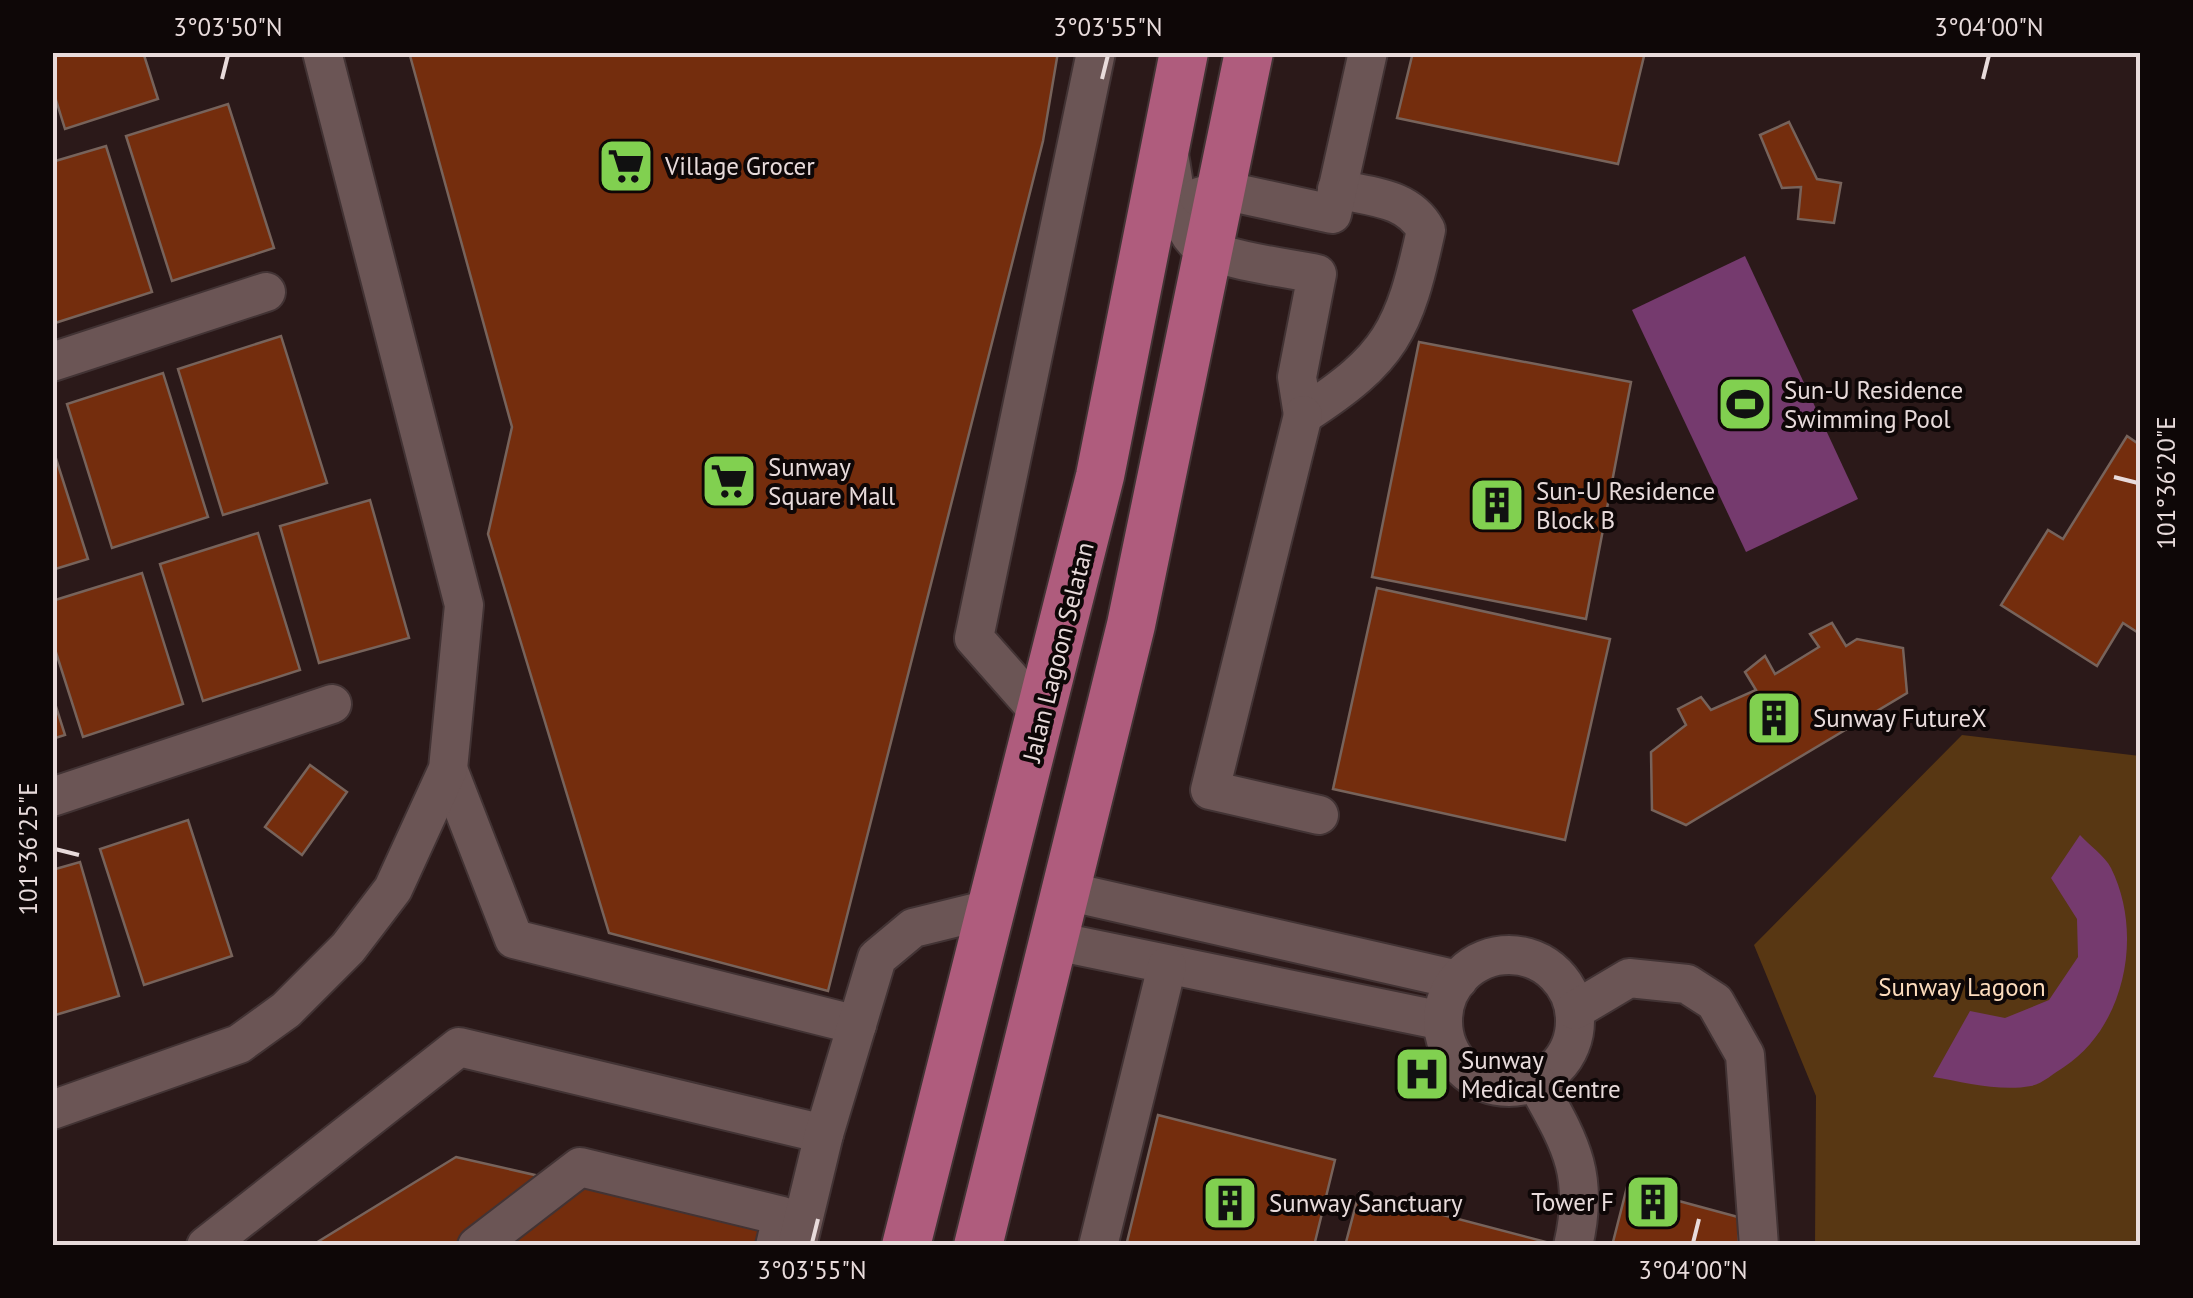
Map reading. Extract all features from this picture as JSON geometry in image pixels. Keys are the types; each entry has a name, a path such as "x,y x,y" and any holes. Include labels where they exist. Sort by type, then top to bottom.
{"main road":[{"name":"Jalan Lagoon Selatan","path":"906,1246 1100,476 1184,52"},
{"path":"978,1246 1131,625 1249,52"}],"street":[{"path":"52,1110 239,1044 286,1010 348,948 393,889 448,769 464,605 322,52"},
{"path":"1042,714 974,638 1096,52"},
{"path":"1334,202 1368,52"},
{"path":"1166,143 1182,214 1195,241 1211,251 1316,274 1296,377 1303,415 1210,790 1319,815"},
{"path":"1143,266 1203,192 1222,190 1334,202 1400,203 1415,212 1426,230 1406,313 1387,346 1356,378 1303,415"},
{"path":"52,362 266,292"},
{"path":"52,797 332,704"},
{"path":"448,769 514,939 857,1025"},
{"path":"1066,891 1458,980"},
{"path":"797,1246 824,1134 877,958 912,928 994,908"},
{"path":"1055,942 1443,1021"},
{"path":"1516,954 1555,972 1568,989 1575,1010 1575,1032 1568,1053 1554,1070 1536,1082 1504,1087 1473,1077 1446,1043 1446,999 1458,980 1474,965 1516,954"},
{"path":"1098,1246 1168,966"},
{"path":"1575,1010 1629,978 1687,984 1715,1002 1745,1055 1760,1246"},
{"path":"206,1246 459,1047 824,1134"},
{"path":"1536,1082 1576,1160 1581,1189 1573,1246"},
{"path":"477,1246 580,1167 782,1216 775,1246"}],"green space":[{"name":"Sunway Lagoon","path":"1962,735 2140,756 2140,1245 1815,1245 1816,1096 1754,945"}],"shaded area":[{"name":"Sun-U Residence Swimming Pool","path":"1745,256 1858,499 1746,552 1632,310"},
{"path":"2080,835 2111,868 2126,921 2123,977 2102,1028 2085,1050 2035,1085 1995,1087 1933,1077 1970,1011 2005,1018 2049,1000 2078,957 2077,919 2051,878"}],"building":[{"path":"52,52 143,52 158,99 65,129 52,87"},
{"name":"Sunway Square Mall","path":"409,52 1058,52 1043,141 828,991 609,933 488,534 512,427"},
{"path":"1413,52 1645,52 1618,164 1397,118"},
{"path":"228,104 274,248 172,281 126,136"},
{"path":"1789,122 1817,179 1841,183 1834,223 1798,219 1801,187 1782,188 1760,135"},
{"path":"106,146 152,292 52,324 52,162"},
{"path":"281,336 327,483 223,515 178,369"},
{"name":"Sun-U Residence Block B","path":"1419,342 1631,382 1586,619 1372,577"},
{"path":"163,373 208,517 112,548 67,404"},
{"path":"2127,436 2140,445 2140,634 2123,623 2097,666 2001,605 2048,530 2063,539"},
{"path":"52,446 88,559 52,570"},
{"path":"370,500 409,638 319,663 280,526"},
{"path":"258,533 300,670 203,701 160,564"},
{"path":"142,573 183,704 83,737 52,640 52,601"},
{"path":"1377,588 1610,639 1565,840 1333,789"},
{"name":"Sunway FutureX","path":"1832,623 1846,646 1857,639 1903,648 1907,693 1686,825 1652,810 1651,752 1686,725 1678,709 1701,697 1711,710 1756,690 1745,672 1765,656 1775,674 1819,647 1810,634"},
{"path":"52,694 65,735 52,739"},
{"path":"310,765 347,792 302,855 265,827"},
{"path":"188,820 232,956 144,985 100,849"},
{"path":"80,862 119,996 52,1016 52,870"},
{"name":"Sunway Sanctuary","path":"1158,1115 1335,1160 1314,1246 1126,1246"},
{"path":"456,1157 776,1230 772,1246 311,1246"},
{"name":"Tower F","path":"1627,1187 1738,1217 1739,1246 1612,1246"},
{"path":"1359,1193 1561,1246 1345,1246"}],"place":[{"name":"Village Grocer","path":"626,166"},
{"name":"Sun-U Residence Swimming Pool","path":"1745,404"},
{"name":"Sunway Square Mall","path":"729,481"},
{"name":"Sun-U Residence Block B","path":"1497,505"},
{"name":"Sunway FutureX","path":"1774,718"},
{"name":"Sunway Medical Centre","path":"1422,1074"},
{"name":"Tower F","path":"1653,1202"},
{"name":"Sunway Sanctuary","path":"1230,1203"}]}
